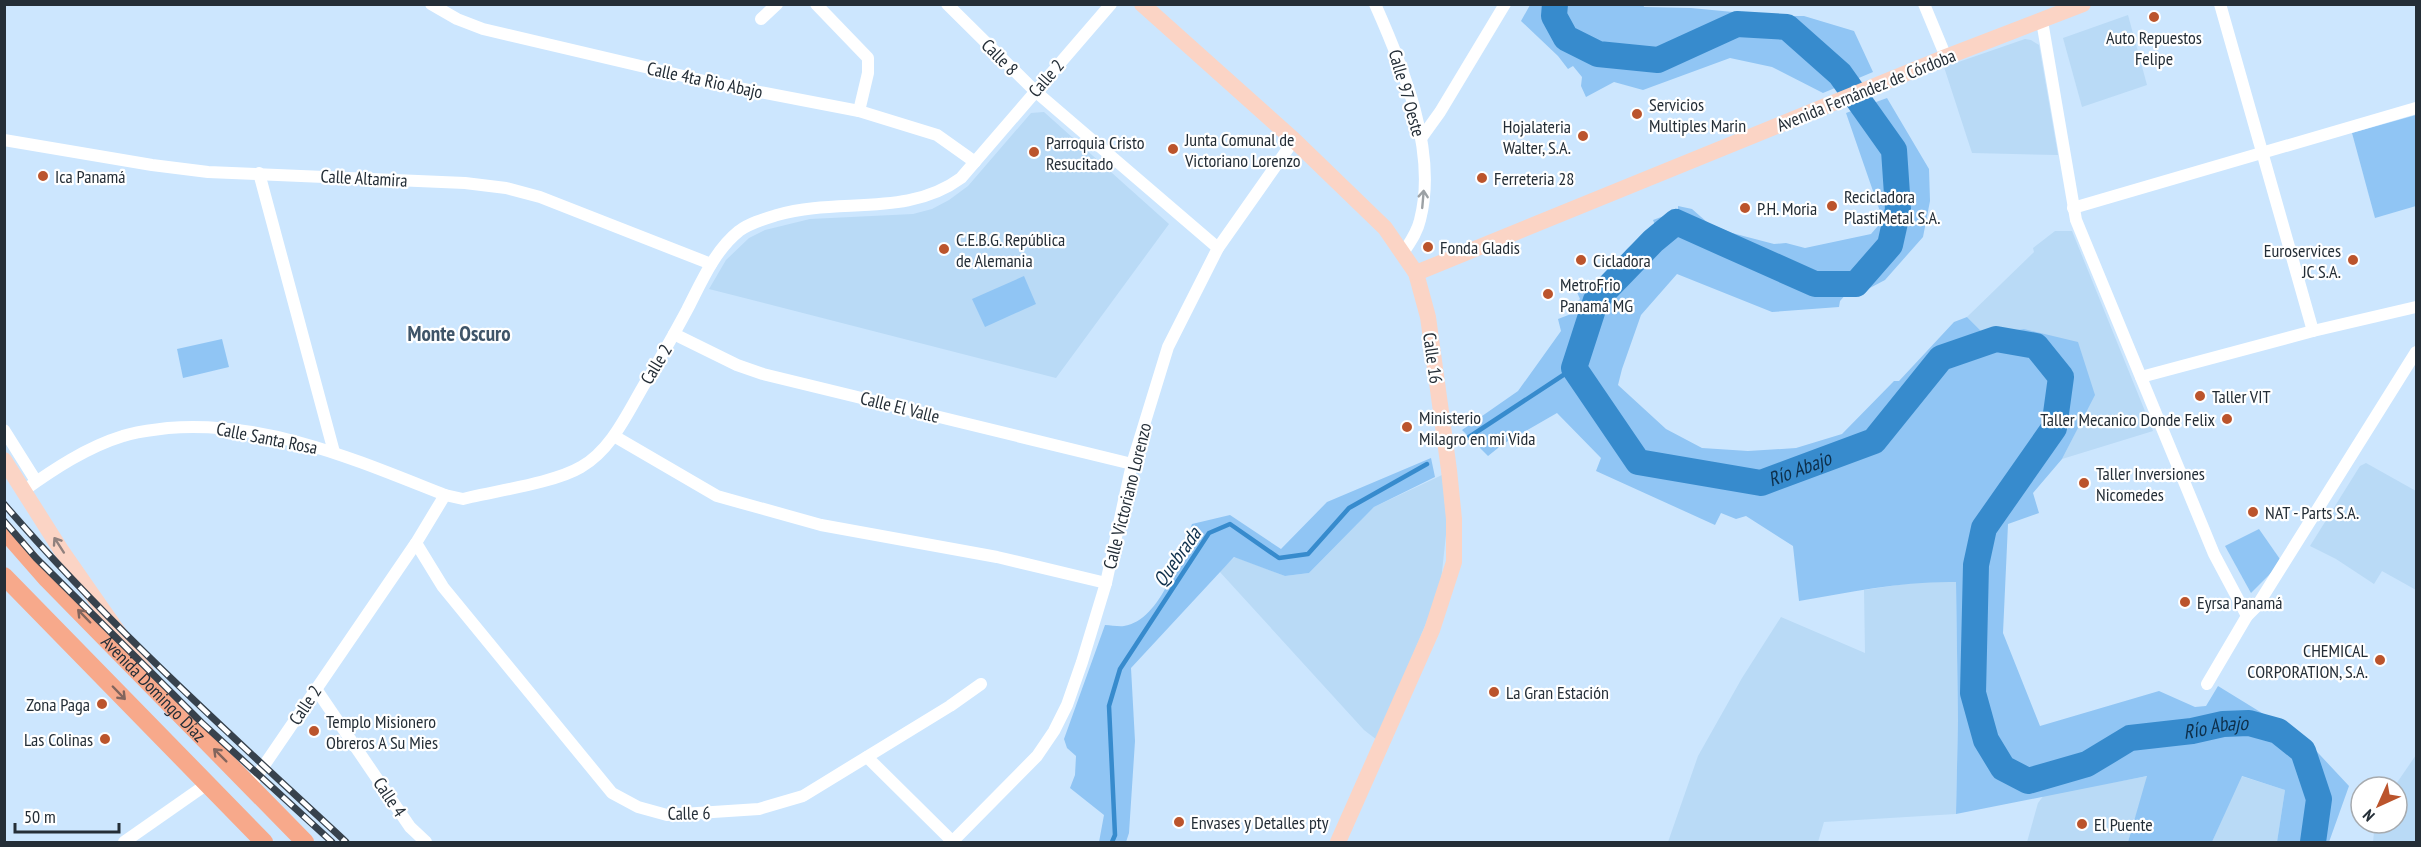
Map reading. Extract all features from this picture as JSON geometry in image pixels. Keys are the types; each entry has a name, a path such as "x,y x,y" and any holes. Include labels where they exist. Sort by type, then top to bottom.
{"main road":[{"name":"Calle 16","path":"1142,4 1157,12 1385,228 1416,273 1428,318 1449,470 1454,519 1454,562 1432,630 1338,843"},
{"name":"Avenida Fernández de Córdoba","path":"1416,273 1946,57 2042,21 2073,6"},
{"path":"4,460 30,486 163,697"},
{"name":"Avenida Domingo Díaz","path":"4,530 47,579 305,843"},
{"name":"Avenida Domingo Díaz","path":"4,576 264,843"}],"street":[{"name":"Calle 4ta Rio Abajo","path":"431,4 457,19 483,29 713,83 860,111 937,135 975,162"},
{"path":"762,20 777,4"},
{"path":"816,4 868,58 868,73 860,111"},
{"name":"Calle 8","path":"947,4 1035,91 1218,248"},
{"name":"Calle 2","path":"250,786 416,543 445,495 463,499 562,475 580,468 597,456 614,436 674,334 711,264 740,230 759,221 809,208 913,201 947,188 961,178 1111,4"},
{"name":"Calle 97 Oeste","path":"1375,4 1396,50 1422,137 1424,199 1415,234 1403,253"},
{"path":"1422,137 1440,112 1505,4"},
{"path":"1923,4 1946,57"},
{"path":"2220,4 2313,331"},
{"path":"2042,21 2073,208 2214,554 2247,616"},
{"path":"2073,208 2416,108"},
{"name":"Calle Altamira","path":"4,140 208,172 259,172 465,183 506,188 540,197 711,264"},
{"name":"Calle Victoriano Lorenzo","path":"953,842 1038,756 1067,705 1106,583 1132,464 1168,347 1185,309 1218,248 1294,140"},
{"path":"259,172 334,452"},
{"path":"2141,377 2313,331 2416,308"},
{"name":"Calle El Valle","path":"674,334 737,365 763,374 1132,464"},
{"path":"2207,684 2247,616 2257,606 2416,352"},
{"name":"Calle Santa Rosa","path":"30,486 103,443 144,431 190,426 244,430 334,452 445,495"},
{"path":"4,430 30,486"},
{"path":"614,436 717,496 821,525 997,557 1106,583"},
{"name":"Calle 6","path":"416,543 443,587 612,793 638,807 667,815 759,809 803,796 950,706 981,684"},
{"name":"Calle 4","path":"316,689 410,826 426,843"},
{"path":"867,757 953,842"},
{"path":"124,843 207,784"}],"shaded area":[{"path":"1643,4 1644,7 1804,16 1854,31 1873,72 1823,93 1772,67 1730,58 1643,90 1614,82 1586,97 1581,86 1582,77 1573,66 1568,69 1558,56 1521,21 1530,5"},
{"path":"2128,15 2147,85 2082,107 2063,38"},
{"path":"2025,39 2039,45 2058,155 1972,153 1944,67"},
{"path":"1887,98 1929,169 1930,201 1923,237 1885,280 1866,290 1848,292 1840,301 1839,307 1772,312 1677,274 1641,315 1618,385 1666,429 1702,448 1748,451 1796,448 1842,434 1894,381 1899,381 1954,322 1967,317 1984,334 2024,329 2078,342 2095,395 2062,459 2033,493 2039,513 2008,524 2003,633 2040,726 2159,691 2195,707 2206,706 2218,686 2306,740 2349,786 2329,842 2277,842 2285,790 2242,776 2212,842 2128,842 2147,776 1956,814 1958,720 1956,582 1896,585 1799,601 1793,546 1746,516 1736,519 1721,513 1715,525 1596,471 1601,458 1557,413 1503,444 1488,456 1462,430 1518,391 1561,331 1558,319 1571,314 1570,310 1580,299 1576,290 1605,278 1627,249 1655,225 1653,220 1678,211 1678,206 1692,209 1708,223 1732,233 1774,244 1786,243 1805,248 1871,234 1883,220 1846,113"},
{"name":"C.E.B.G. República de Alemania","path":"1044,112 1169,224 1056,378 709,289 726,260 749,238 765,230 810,219 913,214 932,209 968,186 1031,113"},
{"path":"2416,115 2416,206 2375,218 2352,133"},
{"path":"2055,231 2072,231 2153,431 2062,459 2094,395 2024,329 1984,334 1967,317 2034,252 2033,248"},
{"path":"1024,276 1036,304 985,327 972,299"},
{"path":"222,339 229,367 183,378 177,349"},
{"path":"1431,458 1435,477 1374,507 1309,573 1285,576 1234,557 1131,668 1135,741 1129,833 1126,842 1099,842 1104,815 1070,788 1075,775 1076,756 1067,748 1064,739 1105,625 1124,626 1137,621 1149,612 1168,584 1192,524 1230,515 1281,549 1327,502"},
{"path":"2366,463 2416,491 2416,590 2382,571 2374,584 2336,559 2310,546 2360,466"},
{"path":"1442,475 1447,525 1441,581 1432,609 1377,740 1364,730 1219,571 1235,557 1285,576 1309,573 1374,507"},
{"path":"2259,529 2282,562 2251,593 2225,546"},
{"path":"1918,582 1956,582 1958,720 1956,814 1824,822 1818,842 1668,842 1698,756 1742,678 1781,617 1865,653 1864,590"},
{"path":"2416,755 2416,842 2373,842 2374,835 2409,835 2409,775 2402,775"},
{"path":"2148,776 2128,842 2027,842 2038,803 2044,795"},
{"path":"2241,776 2285,790 2277,842 2212,842"}],"waterway":[{"name":"Río Abajo","path":"1555,4 1554,16 1566,38 1598,54 1658,60 1737,24 1787,27 1840,74 1894,150 1898,209 1890,245 1856,284 1815,284 1676,222 1653,241 1596,300 1574,368 1638,462 1761,483 1874,441 1941,358 1996,339 2036,346 2061,377 2054,428 1984,528 1976,565 1973,693 1986,740 2003,768 2028,781 2087,764 2130,738 2192,731 2223,724 2249,723 2278,731 2303,751 2319,799 2313,842"},
{"name":"Quebrada","path":"1466,439 1574,368"},
{"name":"Quebrada","path":"1112,842 1115,835 1109,706 1120,669 1209,533 1230,524 1279,558 1308,554 1349,508 1427,464"}],"railway":[{"path":"4,504 85,593 128,636 346,842"},
{"path":"4,521 36,558 202,723 332,842"}],"place":[{"name":"Auto Repuestos Felipe","path":"2154,17"},
{"name":"Servicios Multiples Marin","path":"1637,114"},
{"name":"Hojalateria Walter, S.A.","path":"1583,136"},
{"name":"Junta Comunal de Victoriano Lorenzo","path":"1173,149"},
{"name":"Parroquia Cristo Resucitado","path":"1034,152"},
{"name":"Ica Panamá","path":"43,176"},
{"name":"Ferreteria 28","path":"1482,178"},
{"name":"Recicladora PlastiMetal S.A.","path":"1832,206"},
{"name":"P.H. Moria","path":"1745,208"},
{"name":"Fonda Gladis","path":"1428,247"},
{"name":"C.E.B.G. República de Alemania","path":"944,249"},
{"name":"Cicladora","path":"1581,260"},
{"name":"Euroservices JC S.A.","path":"2353,260"},
{"name":"MetroFrio Panamá MG","path":"1548,294"},
{"name":"Taller VIT","path":"2200,396"},
{"name":"Taller Mecanico Donde Felix","path":"2227,419"},
{"name":"Ministerio Milagro en mi Vida","path":"1407,427"},
{"name":"Taller Inversiones Nicomedes","path":"2084,483"},
{"name":"NAT - Parts S.A.","path":"2253,512"},
{"name":"Eyrsa Panamá","path":"2185,602"},
{"name":"CHEMICAL CORPORATION, S.A.","path":"2380,660"},
{"name":"La Gran Estación","path":"1494,692"},
{"name":"Zona Paga","path":"102,704"},
{"name":"Templo Misionero Obreros A Su Mies","path":"314,731"},
{"name":"Las Colinas","path":"105,739"},
{"name":"Envases y Detalles pty","path":"1179,822"},
{"name":"El Puente","path":"2082,824"}],"district":[{"name":"Monte Oscuro","path":"459,333"}]}
